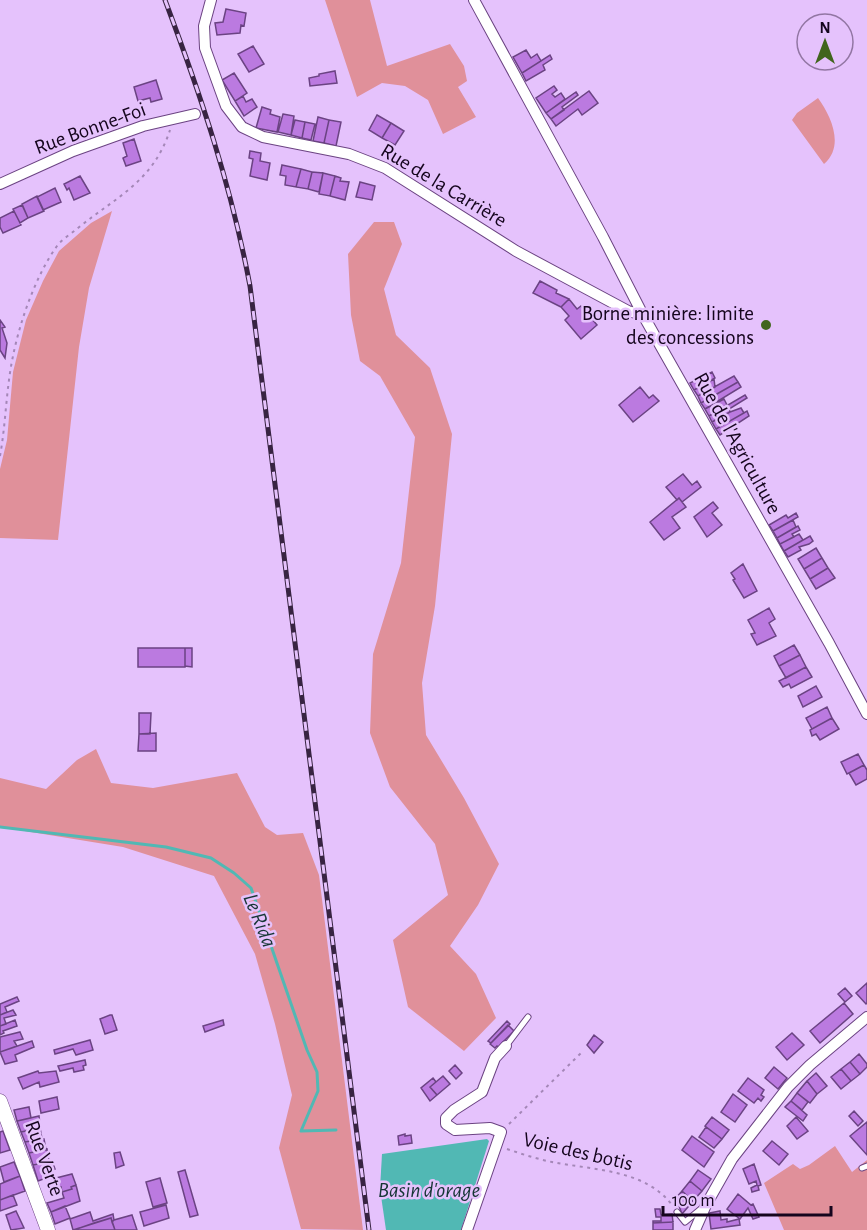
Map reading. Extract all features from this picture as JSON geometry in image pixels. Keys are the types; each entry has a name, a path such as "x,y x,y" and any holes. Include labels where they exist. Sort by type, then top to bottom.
{"street":[{"name":"Rue de la Carrière","path":"211,0 204,26 205,48 226,106 242,127 263,137 349,154 385,168 516,251 628,311 644,315"},
{"name":"Rue de l'Agriculture","path":"474,0 644,315 867,714"},
{"name":"Rue Bonne-Foi","path":"0,184 83,148 143,126 195,114"},
{"path":"695,1230 732,1159 788,1087 810,1065 867,1017"},
{"path":"467,1230 501,1132 490,1128 455,1130 446,1124 446,1119 454,1110 482,1092 495,1058 506,1046"},
{"name":"Rue Verte","path":"0,1101 48,1230"}],"lane":[{"path":"506,1046 528,1017"},
{"path":"677,1212 685,1222 706,1205"}],"path":[{"path":"0,456 13,356 25,313 45,267 58,244 131,190 166,142 173,120"},
{"path":"501,1132 581,1053"},
{"name":"Voie des botis","path":"496,1145 550,1162 624,1174 661,1192 677,1212"}],"shaded area":[{"path":"325,0 370,0 387,66 450,44 464,66 467,81 458,87 476,117 443,134 428,100 405,86 382,83 357,97"},
{"path":"818,98 831,122 835,140 834,149 824,164 792,120 797,113"},
{"path":"112,211 89,288 79,347 58,540 0,538 0,469 7,440 13,372 26,320 59,251 91,223"},
{"path":"374,222 394,222 402,244 384,289 396,335 430,368 452,434 435,606 422,683 426,735 464,798 499,864 478,905 450,946 476,974 496,1018 464,1051 408,1007 393,940 448,895 435,844 390,787 370,733 373,654 401,563 415,437 380,376 360,361 351,315 348,254"},
{"path":"96,749 111,783 153,788 237,773 265,827 277,835 303,833 319,875 363,1230 301,1229 279,1148 292,1095 275,1024 255,954 214,876 123,847 0,827 0,778 46,789 77,760"},
{"path":"835,1146 852,1172 867,1160 867,1230 784,1230 764,1183 793,1164 800,1169 809,1165"}],"water":[{"name":"Basin d'orage","path":"487,1139 489,1141 461,1230 386,1230 380,1189 382,1154"}],"building":[{"path":"226,9 246,13 244,26 241,25 240,33 217,35 215,23 223,22"},
{"path":"253,46 264,64 249,72 238,54"},
{"path":"526,50 531,58 537,54 541,61 522,73 513,57"},
{"path":"550,55 552,59 543,65 545,70 526,81 522,73"},
{"path":"335,71 337,83 310,86 309,78"},
{"path":"234,73 247,93 235,101 222,80"},
{"path":"156,80 162,99 151,102 150,98 138,101 134,87"},
{"path":"554,86 557,90 552,94 555,97 561,93 565,99 546,113 536,98"},
{"path":"589,91 598,103 582,115 578,109 556,126 551,119"},
{"path":"576,92 578,95 562,107 564,110 551,119 546,113"},
{"path":"243,96 246,102 252,99 257,107 244,116 235,101"},
{"path":"262,107 271,110 270,114 280,117 277,132 256,128"},
{"path":"283,114 294,116 291,135 278,132"},
{"path":"377,115 391,123 382,138 369,130"},
{"path":"318,117 329,120 324,143 313,141"},
{"path":"295,120 305,122 302,138 291,135"},
{"path":"329,120 341,122 336,146 324,143"},
{"path":"305,122 315,124 311,140 302,138"},
{"path":"391,123 404,131 395,145 382,138"},
{"path":"134,139 141,161 126,166 123,158 127,156 123,143"},
{"path":"250,151 261,153 260,161 270,163 267,180 250,176 253,159 249,158"},
{"path":"282,165 301,169 296,187 285,185 286,176 280,175"},
{"path":"301,169 312,172 308,189 296,187"},
{"path":"312,172 323,173 319,192 308,189"},
{"path":"323,173 335,176 330,196 319,194"},
{"path":"80,176 90,193 74,200 69,188 67,190 64,184"},
{"path":"335,176 341,178 340,181 349,182 345,200 330,196"},
{"path":"360,182 375,186 372,200 356,197"},
{"path":"55,188 61,202 43,210 37,197"},
{"path":"37,196 44,211 28,218 22,204"},
{"path":"22,205 28,218 20,223 13,209"},
{"path":"14,211 21,225 3,233 0,218"},
{"path":"540,281 569,299 561,307 533,293"},
{"path":"569,299 577,309 581,306 597,325 581,339 565,320 569,316 561,307"},
{"path":"0,320 5,327 2,328 7,343 5,358 0,350"},
{"path":"712,372 715,378 694,390 690,383"},
{"path":"734,376 738,382 701,403 698,396"},
{"path":"714,379 715,387 698,396 694,390"},
{"path":"738,382 741,387 705,409 701,403"},
{"path":"640,387 649,398 653,395 659,401 633,422 619,405"},
{"path":"745,395 747,398 729,409 730,412 712,422 709,416"},
{"path":"724,399 727,405 709,416 705,409"},
{"path":"741,408 744,413 716,429 712,422"},
{"path":"747,411 749,416 720,435 716,429"},
{"path":"683,474 692,485 697,481 701,487 682,502 679,498 677,500 666,487"},
{"path":"679,498 686,507 672,517 680,528 664,540 650,522"},
{"path":"713,502 718,508 712,513 722,525 707,537 694,517"},
{"path":"796,513 798,517 773,531 769,525 786,515 788,518"},
{"path":"793,520 796,527 777,538 773,531"},
{"path":"798,526 800,530 792,534 794,537 780,544 777,538"},
{"path":"799,534 803,540 784,551 780,544"},
{"path":"810,536 813,541 799,547 801,550 788,557 784,551"},
{"path":"816,548 822,558 804,569 798,559"},
{"path":"822,558 828,568 810,579 804,569"},
{"path":"743,564 757,591 744,598 731,573"},
{"path":"828,568 835,578 816,589 810,579"},
{"path":"769,608 775,619 769,623 776,636 757,645 751,634 755,633 748,620"},
{"path":"794,645 800,655 779,666 774,656"},
{"path":"138,648 185,648 185,667 138,667"},
{"path":"185,648 192,648 192,667 185,666"},
{"path":"800,655 806,667 786,678 779,666"},
{"path":"806,667 812,677 791,688 789,684 783,687 779,681"},
{"path":"816,686 822,697 803,707 798,696"},
{"path":"827,707 832,718 812,729 806,718"},
{"path":"139,713 151,713 150,734 139,734"},
{"path":"832,718 839,729 820,740 816,734 812,736 810,730"},
{"path":"156,733 156,751 138,751 139,734"},
{"path":"858,754 864,765 847,774 841,762"},
{"path":"864,765 867,770 867,779 856,785 849,773"},
{"path":"867,983 867,1003 866,1004 856,993"},
{"path":"845,988 852,996 845,1002 838,994"},
{"path":"17,997 19,1001 5,1007 7,1012 0,1015 0,1004"},
{"path":"844,1003 853,1014 820,1043 810,1031"},
{"path":"13,1010 16,1015 4,1018 6,1024 0,1026 0,1015"},
{"path":"112,1015 117,1030 105,1034 100,1019"},
{"path":"15,1020 17,1026 3,1031 4,1033 0,1035 0,1026"},
{"path":"223,1020 224,1025 205,1032 203,1026"},
{"path":"507,1021 510,1024 491,1043 488,1041"},
{"path":"508,1025 514,1031 503,1042 505,1044 501,1049 497,1046 495,1048 490,1044"},
{"path":"20,1032 23,1039 14,1041 17,1046 0,1052 0,1037"},
{"path":"792,1033 804,1045 787,1060 776,1047"},
{"path":"594,1035 603,1042 594,1053 587,1045"},
{"path":"90,1040 93,1050 76,1055 73,1049 55,1054 54,1050"},
{"path":"32,1041 34,1047 15,1055 17,1061 5,1064 0,1052"},
{"path":"859,1054 867,1064 860,1074 850,1062"},
{"path":"85,1060 84,1070 74,1072 73,1068 60,1071 58,1066"},
{"path":"850,1062 860,1074 851,1081 841,1069"},
{"path":"455,1065 462,1073 456,1079 449,1071"},
{"path":"774,1067 787,1078 778,1089 765,1078"},
{"path":"841,1069 851,1081 841,1089 831,1077"},
{"path":"38,1071 39,1073 56,1071 59,1082 40,1087 39,1082 23,1089 18,1078"},
{"path":"816,1073 827,1086 817,1094 807,1081"},
{"path":"443,1076 450,1084 437,1095 430,1087"},
{"path":"433,1078 436,1082 430,1087 437,1095 430,1101 421,1088"},
{"path":"748,1078 764,1090 761,1095 764,1097 761,1101 758,1098 754,1103 738,1091"},
{"path":"807,1081 817,1094 810,1103 797,1093"},
{"path":"797,1093 808,1102 802,1110 791,1101"},
{"path":"733,1094 747,1105 735,1122 721,1112"},
{"path":"57,1097 59,1109 41,1113 39,1101"},
{"path":"791,1101 807,1115 803,1121 785,1107"},
{"path":"29,1107 31,1118 17,1121 14,1110"},
{"path":"854,1111 863,1121 858,1126 849,1116"},
{"path":"39,1116 39,1128 21,1132 17,1121"},
{"path":"712,1117 729,1130 722,1139 705,1126"},
{"path":"796,1117 808,1131 797,1139 787,1126"},
{"path":"867,1122 867,1155 850,1136"},
{"path":"706,1127 722,1139 714,1148 699,1137"},
{"path":"40,1128 42,1139 25,1142 21,1132"},
{"path":"3,1131 10,1150 0,1153 0,1132"},
{"path":"405,1134 405,1136 411,1135 412,1143 399,1145 398,1136"},
{"path":"692,1136 714,1152 704,1167 682,1150"},
{"path":"44,1139 46,1150 29,1153 25,1142"},
{"path":"772,1141 788,1154 779,1165 763,1151"},
{"path":"47,1149 49,1162 33,1165 29,1153"},
{"path":"120,1152 124,1165 116,1168 114,1153"},
{"path":"52,1161 55,1169 52,1170 54,1175 38,1181 33,1165"},
{"path":"14,1162 20,1176 4,1182 0,1167"},
{"path":"754,1164 761,1185 758,1186 759,1190 752,1192 751,1188 757,1185 756,1181 749,1184 743,1169"},
{"path":"185,1170 198,1215 190,1217 178,1172"},
{"path":"698,1170 711,1179 702,1191 690,1181"},
{"path":"72,1174 76,1185 71,1187 72,1189 62,1192 61,1187 55,1189 52,1179"},
{"path":"20,1176 25,1191 0,1200 0,1184"},
{"path":"160,1178 167,1203 153,1207 146,1182"},
{"path":"690,1181 702,1191 693,1201 682,1191"},
{"path":"76,1185 80,1201 51,1212 47,1203 64,1198 62,1192"},
{"path":"682,1191 693,1201 682,1214 676,1198"},
{"path":"738,1194 751,1205 753,1204 759,1217 753,1219 748,1208 740,1219 727,1209"},
{"path":"13,1195 17,1205 0,1211 0,1200"},
{"path":"166,1205 169,1218 144,1226 140,1212"},
{"path":"65,1206 70,1218 55,1224 51,1212"},
{"path":"655,1209 660,1209 661,1215 672,1214 673,1222 653,1223 653,1221 661,1221 661,1217 656,1217"},
{"path":"16,1211 24,1228 11,1230 6,1215"},
{"path":"720,1211 721,1220 727,1219 727,1222 739,1219 740,1225 711,1229 709,1213"},
{"path":"90,1212 93,1221 113,1214 114,1220 112,1222 111,1218 73,1230 70,1219"},
{"path":"132,1215 137,1230 115,1230 112,1222 114,1220"},
{"path":"111,1218 115,1230 74,1230 94,1223"},
{"path":"673,1222 673,1230 653,1230 653,1223"}],"waterway":[{"name":"Le Rida","path":"0,827 166,847 211,858 251,888 307,1050 317,1072 318,1091 301,1131 336,1130"}],"railway":[{"path":"165,0 214,141 234,212 250,286 369,1230"}],"place":[{"name":"Borne minière: limite des concessions","path":"766,325"}]}
